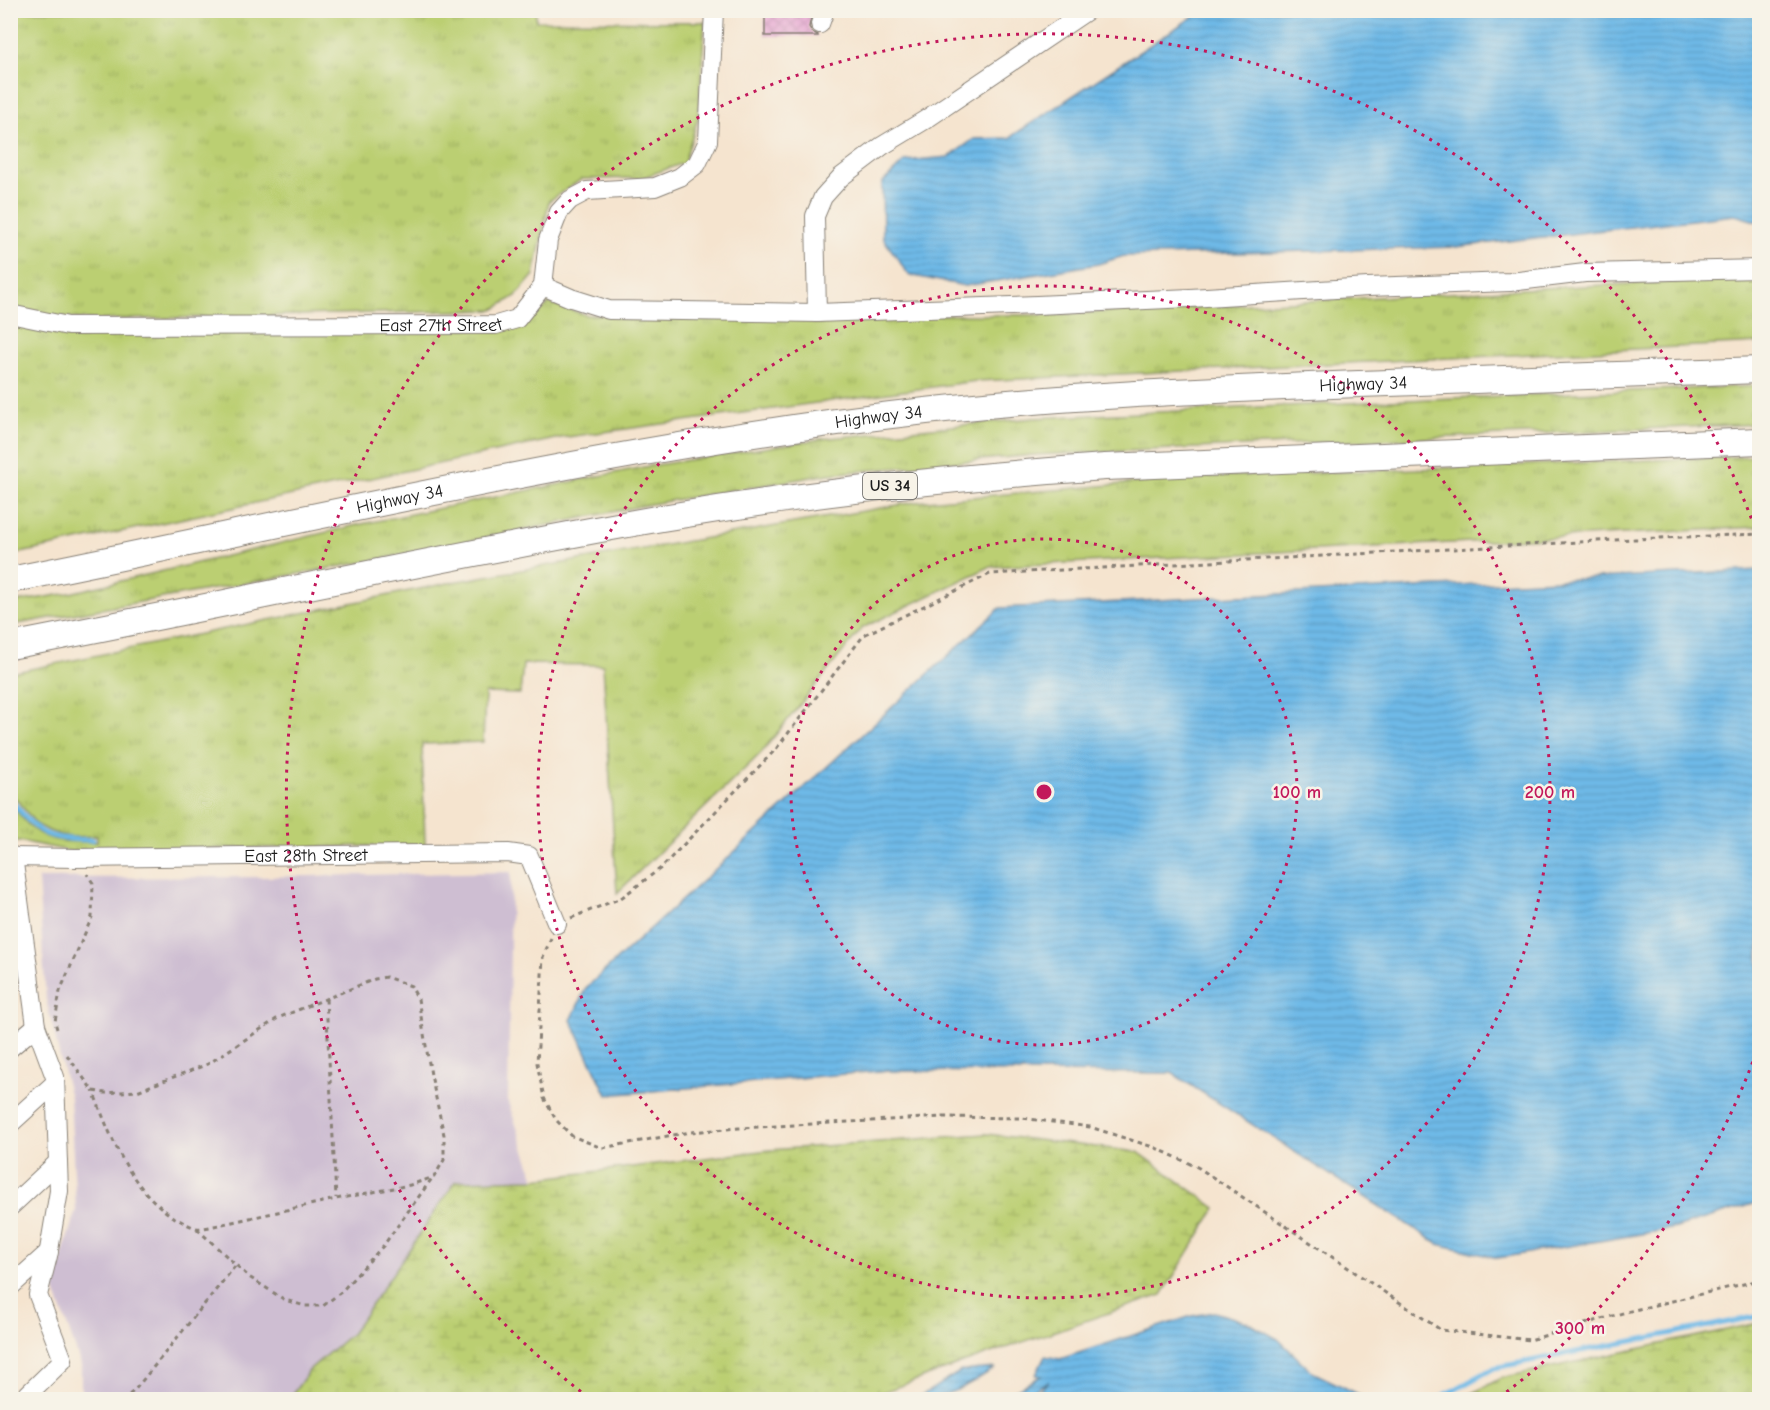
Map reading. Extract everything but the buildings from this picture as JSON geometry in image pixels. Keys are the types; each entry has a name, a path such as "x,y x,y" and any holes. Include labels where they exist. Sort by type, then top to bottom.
{"highway":[{"name":"Highway 34","path":"10,580 330,512 573,465 743,434 901,414 990,404 1186,390 1760,370"},
{"name":"US 34","path":"10,646 663,518 843,492 1018,473 1105,467 1760,441"}],"street":[{"path":"714,10 708,141 697,164 680,177 655,187 587,191 570,200 559,212 548,240 543,286 609,310 817,313 1037,305 1368,287 1510,282 1585,273 1760,269"},
{"path":"817,313 815,216 823,197 841,177 882,146 925,120 1088,10"},
{"name":"East 27th Street","path":"10,314 68,326 496,325 517,319 543,286"},
{"name":"East 28th Street","path":"12,857 508,853 529,856 557,924"},
{"path":"12,857 36,1026 55,1077 59,1191 49,1252 38,1295 63,1360 22,1400"},
{"path":"10,969 27,958"},
{"path":"10,1048 36,1026"},
{"path":"10,1124 55,1083"},
{"path":"10,1207 58,1162"},
{"path":"10,1287 49,1252"}],"path":[{"path":"1760,534 1623,539 990,574 864,635 776,749 661,868 621,898 557,924 543,957 537,1063 544,1098 556,1120 572,1136 602,1148 700,1131 943,1117 1022,1118 1090,1127 1156,1148 1199,1168 1441,1330 1530,1340 1626,1312 1760,1280"},
{"path":"58,1032 55,1022 60,991 92,917 93,883 76,858"},
{"path":"65,1053 93,1091 112,1139 136,1182 158,1206 198,1229 249,1277 285,1300 305,1306 323,1306 341,1292 383,1246 444,1160 444,1135 417,999 411,986 386,977 278,1018 208,1065 137,1091 105,1093 93,1091"},
{"path":"326,999 336,1199"},
{"path":"198,1229 410,1185 434,1176"},
{"path":"122,1400 134,1391 236,1265"}],"shaded area":[{"path":"511,872 508,1102 535,1179 456,1181 352,1333 311,1368 291,1399 81,1399 81,1365 53,1285 76,1210 70,1098 46,1000 38,878 262,877"}],"green space":[{"path":"536,10 536,21 705,22 698,118 684,163 641,178 582,179 549,201 534,275 516,296 493,310 94,320 37,315 11,308 10,11"},
{"path":"1760,278 1759,343 976,381 560,438 11,555 10,322 32,329 89,334 523,327 549,303 586,315 1051,315"},
{"path":"1759,386 1759,424 1033,455 829,474 651,504 370,561 11,625 11,603 70,593 357,525 644,467 820,439 1034,418"},
{"path":"1759,456 1759,527 989,567 862,628 761,753 617,893 603,665 523,664 520,694 485,693 483,742 422,744 425,845 69,851 11,841 10,803 40,834 55,840 97,842 97,836 60,835 36,824 11,793 11,673 458,581 915,502 1204,477"},
{"path":"986,1134 1138,1152 1216,1208 1162,1295 993,1352 864,1399 291,1399 311,1368 352,1333 456,1181 535,1179 770,1150"},
{"path":"1759,1323 1759,1399 1462,1399 1501,1378"}],"water":[{"path":"1203,10 1759,11 1759,222 1735,215 1456,247 1124,256 1098,264 965,286 909,275 883,238 882,183 905,161 949,157 974,139 1009,138"},
{"path":"1759,570 1759,1202 1676,1228 1498,1258 1438,1244 1172,1073 879,1071 607,1095 571,1020 586,988 1000,608"},
{"path":"1214,1312 1247,1322 1278,1339 1312,1372 1365,1399 1031,1399 1049,1381 1019,1399 999,1399 1041,1376 1036,1375 1045,1356 1060,1359 1192,1316"},
{"path":"995,1368 968,1385 948,1394 916,1399 961,1371"}],"waterway":[{"path":"10,799 29,821 44,833 63,838 93,840"},
{"path":"1436,1400 1494,1368 1760,1316"}]}
